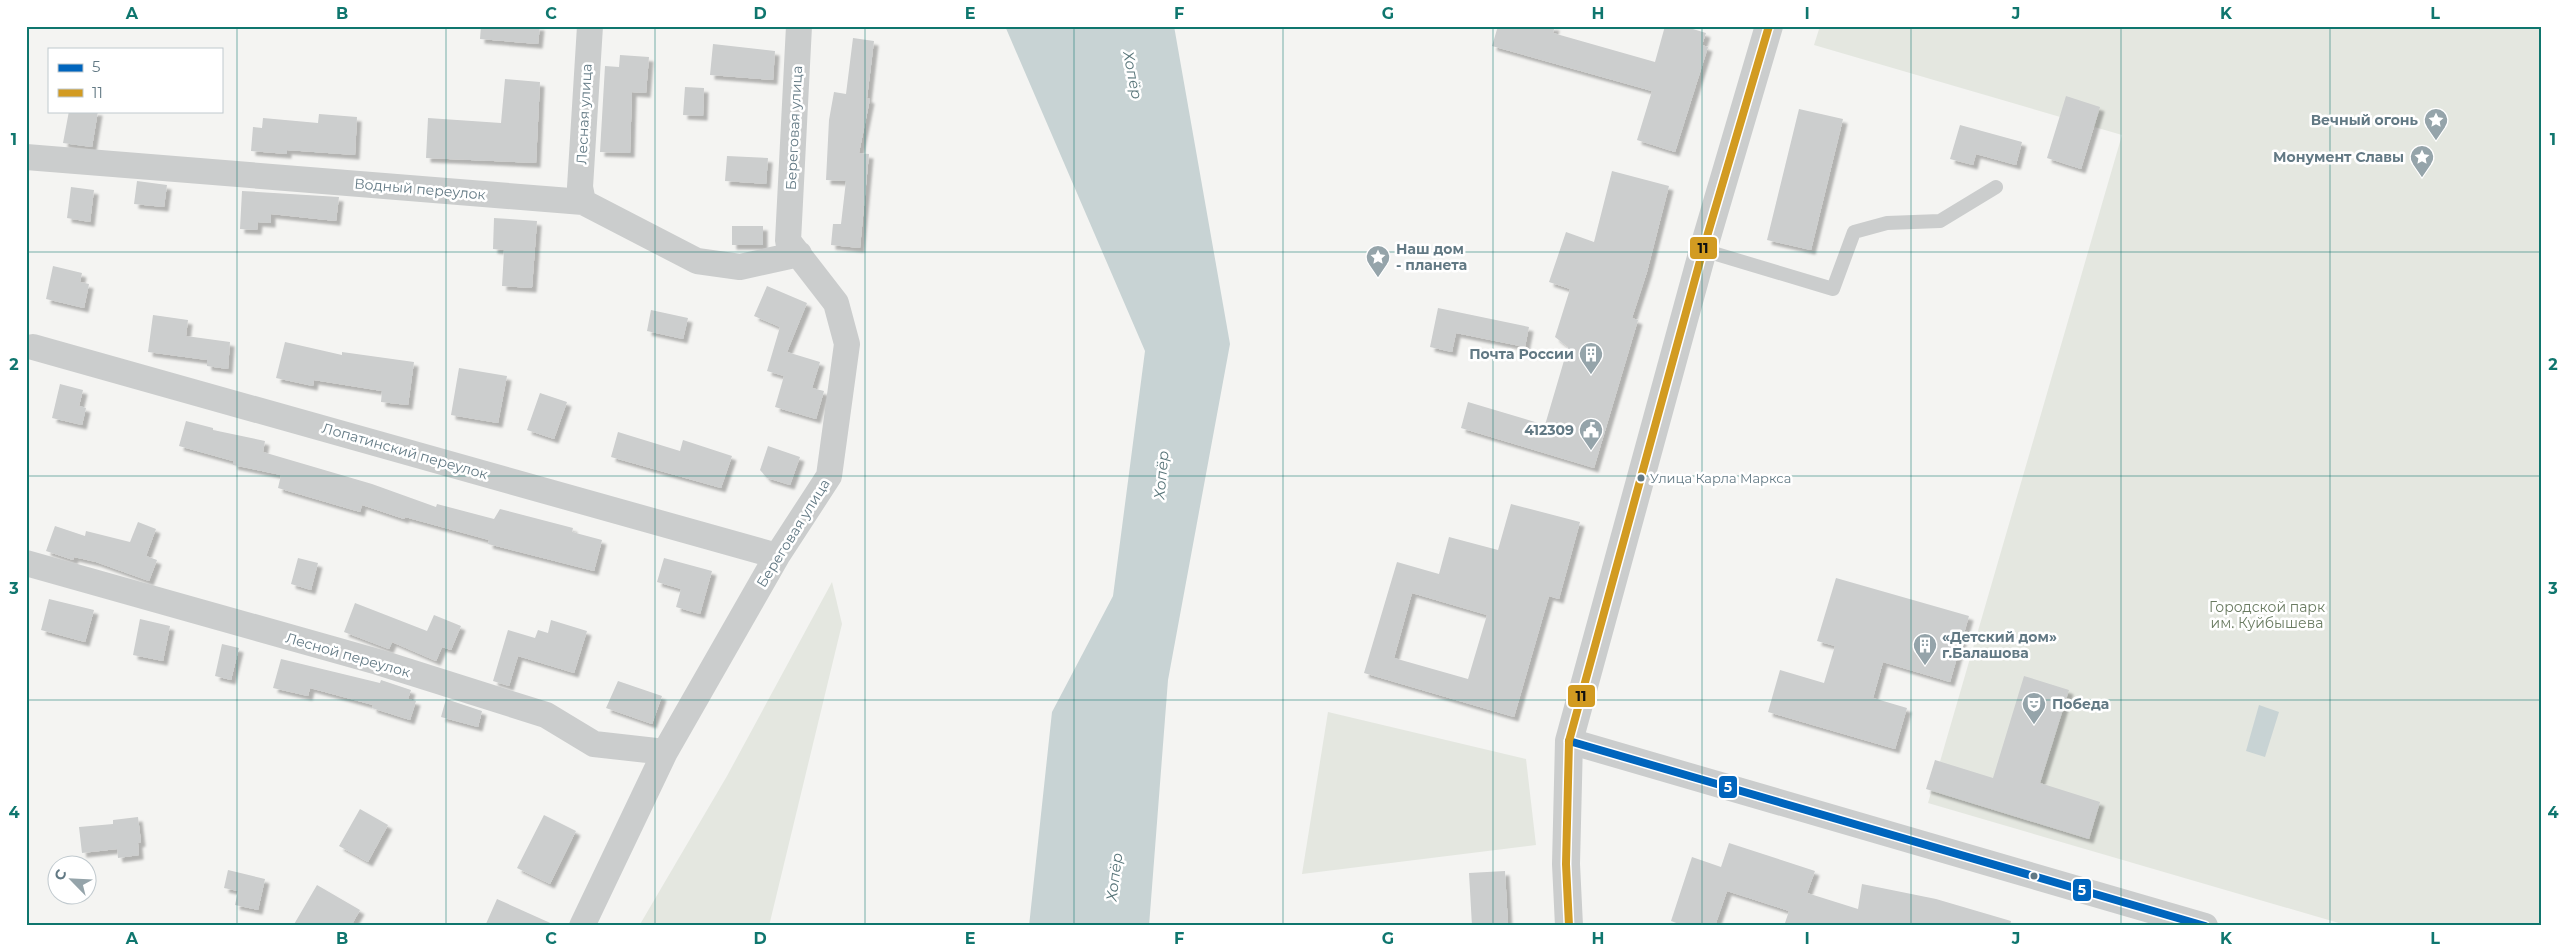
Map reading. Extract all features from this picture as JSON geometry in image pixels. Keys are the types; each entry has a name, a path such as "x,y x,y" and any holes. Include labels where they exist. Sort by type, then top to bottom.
{"street":[{"name":"Лесная улица","path":"583,202 580,188 590,26"},
{"name":"Береговая улица","path":"582,926 665,752 777,556 829,476 847,344 836,303 788,241 799,26"},
{"path":"1569,926 1566,864 1569,741 1703,250 1769,26"},
{"name":"Водный переулок","path":"26,157 583,202 697,261 740,267 799,254"},
{"name":"Лопатинский переулок","path":"33,347 777,556"},
{"name":"Лесной переулок","path":"26,563 378,662 546,715 594,744 665,752"},
{"path":"1569,741 2205,926"}],"lane":[{"path":"1703,250 1833,289 1854,232 1888,223 1940,221 1996,187"}],"green space":[{"name":"Городской парк им. Куйбышева","path":"1820,26 2541,26 2541,926 2349,926 1928,803 2122,135 1814,45"},
{"path":"832,582 842,624 769,926 639,926 727,776"},
{"path":"1328,712 1526,759 1536,845 1302,874"}],"water":[{"name":"Хопёр","path":"1005,26 1174,26 1230,344 1168,680 1149,926 1029,926 1052,712 1113,596 1145,351"},
{"path":"2259,705 2279,712 2265,757 2246,751"}],"building":[{"path":"481,26 540,26 538,44 480,39"},
{"path":"1498,26 1555,26 1553,33 1655,62 1665,26 1683,26 1706,33 1702,45 1708,47 1675,152 1637,140 1652,91 1492,46"},
{"path":"853,38 874,41 867,98 870,99 859,153 869,154 860,248 831,245 833,224 841,224 846,181 826,180 829,120 834,92 846,94"},
{"path":"713,44 775,51 773,80 710,75"},
{"path":"620,55 649,57 646,93 632,92 630,153 600,152 605,66 619,67"},
{"path":"505,79 540,82 536,163 426,158 428,118 501,123"},
{"path":"685,87 704,88 703,116 683,115"},
{"path":"2066,96 2100,107 2081,169 2047,158"},
{"path":"1799,109 1843,119 1811,250 1767,240"},
{"path":"69,112 98,112 92,147 63,143"},
{"path":"319,114 357,117 355,155 287,150 287,154 251,151 253,127 262,128 263,118 318,123"},
{"path":"1960,125 2022,142 2016,165 1976,154 1973,165 1950,159"},
{"path":"727,156 768,158 766,184 725,181"},
{"path":"1612,171 1669,186 1647,272 1632,318 1638,320 1594,468 1461,428 1468,402 1545,425 1568,347 1555,337 1570,289 1549,282 1566,232 1594,242"},
{"path":"137,181 167,185 164,207 134,204"},
{"path":"71,187 94,190 90,222 67,218"},
{"path":"242,191 339,197 336,221 271,214 271,223 258,222 257,230 240,229"},
{"path":"494,218 537,221 532,288 502,286 504,250 493,249"},
{"path":"732,226 763,226 763,245 732,245"},
{"path":"53,266 82,273 80,282 89,284 84,308 46,299"},
{"path":"767,286 807,303 787,352 820,362 812,388 824,391 816,419 775,407 784,376 767,371 780,327 754,316"},
{"path":"1438,308 1529,327 1525,347 1456,333 1452,352 1430,347"},
{"path":"651,310 688,318 683,339 647,331"},
{"path":"153,315 188,320 186,336 230,342 228,369 207,366 207,360 148,352"},
{"path":"285,342 342,355 342,352 414,362 408,405 381,402 382,391 314,380 313,386 276,378"},
{"path":"459,368 507,376 498,423 451,415"},
{"path":"60,384 83,390 79,406 86,408 82,425 52,418"},
{"path":"540,393 567,402 554,439 527,430"},
{"path":"186,421 213,428 213,430 265,441 263,452 372,484 436,507 437,504 494,519 500,509 573,528 572,532 602,540 594,571 488,544 489,540 405,517 404,519 362,505 360,512 278,488 281,475 233,465 233,461 179,446"},
{"path":"618,432 680,451 683,440 732,456 721,488 611,457"},
{"path":"768,446 800,457 790,485 767,478 760,470"},
{"path":"1511,504 1580,522 1559,599 1549,596 1514,717 1364,673 1397,562 1439,574 1449,537 1498,550","holes":["1412,593 1487,615 1468,679 1394,658"]},
{"path":"138,522 156,529 146,556 157,560 149,581 96,562 74,557 73,560 46,551 55,526 85,536 86,531 130,542"},
{"path":"298,558 318,563 311,590 291,584"},
{"path":"664,558 712,571 700,614 676,607 681,589 657,582"},
{"name":"«Детский дом» г.Балашова","path":"1836,578 1969,616 1950,682 1883,662 1873,698 1907,708 1895,749 1768,712 1780,670 1824,683 1835,646 1817,641"},
{"path":"49,599 94,610 85,642 41,630"},
{"path":"355,603 427,631 434,615 461,626 451,650 442,647 436,661 392,642 389,649 344,632"},
{"path":"140,619 170,626 163,661 133,655"},
{"path":"551,620 587,631 574,673 518,656 509,686 493,681 508,630 535,638 538,630 548,633"},
{"path":"222,644 239,648 231,680 215,676"},
{"path":"281,659 380,683 381,680 411,690 408,699 416,701 410,720 372,708 373,705 310,688 308,696 273,688"},
{"name":"Победа","path":"2024,676 2069,690 2040,783 2100,802 2089,839 1926,789 1935,760 1993,778"},
{"path":"618,681 662,696 652,724 606,708"},
{"path":"446,699 482,711 478,727 441,717"},
{"path":"360,809 388,825 368,862 339,846"},
{"path":"544,815 576,831 550,884 517,868"},
{"path":"138,817 141,842 138,843 139,855 118,858 117,849 82,853 79,827 113,824 113,820"},
{"path":"1729,843 1815,871 1807,893 1858,909 1862,884 1936,899 2011,921 2010,926 1784,926 1789,911 1727,891 1715,926 1685,926 1671,921 1692,857 1721,867"},
{"path":"228,870 265,879 258,910 235,905 238,891 224,888"},
{"path":"1505,871 1508,926 1472,926 1469,873"},
{"path":"317,885 360,910 351,926 293,926"},
{"path":"497,899 557,926 485,926"}],"transit line":[{"name":"11","path":"1569,926 1566,864 1569,741 1703,250 1769,26"},
{"name":"5","path":"1569,741 2205,926"}],"place":[{"name":"Вечный огонь","path":"2436,141"},
{"name":"Монумент Славы","path":"2422,178"},
{"name":"Наш дом - планета","path":"1378,278"},
{"name":"Почта России","path":"1591,375"},
{"name":"412309","path":"1591,451"},
{"name":"Улица Карла Маркса","path":"1641,478"},
{"name":"«Детский дом» г.Балашова","path":"1925,666"},
{"name":"Победа","path":"2034,725"}]}
